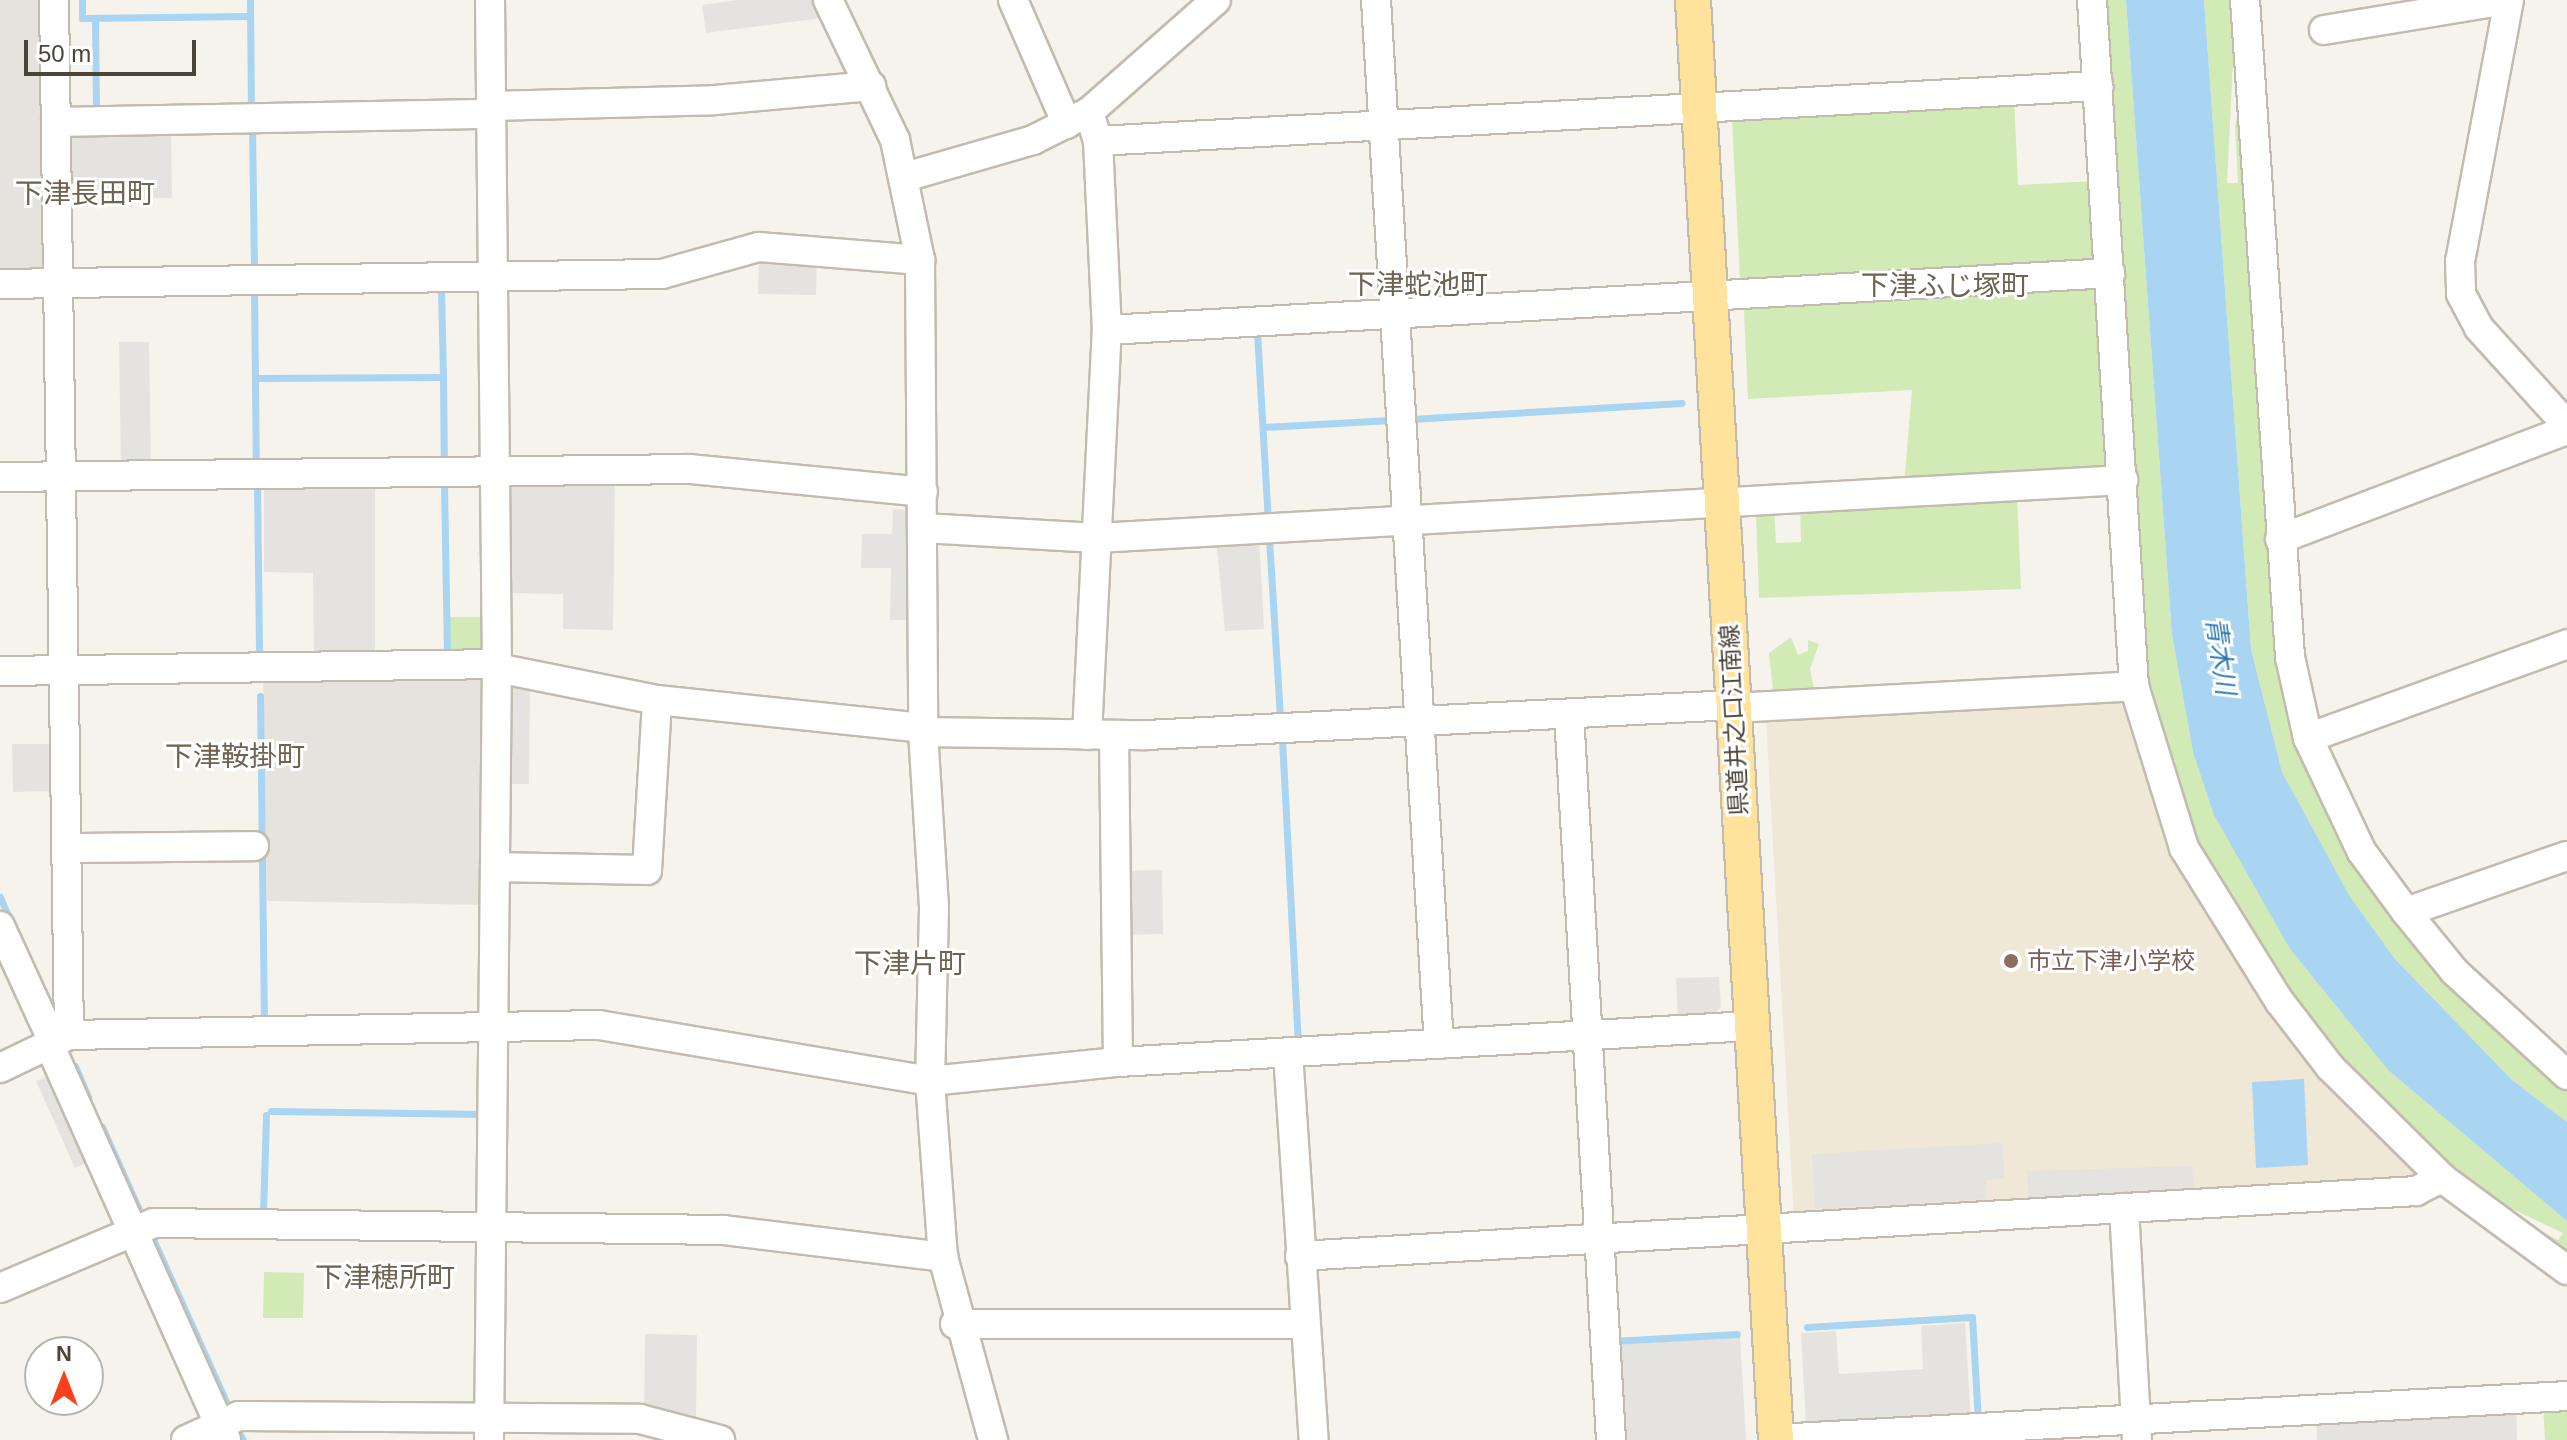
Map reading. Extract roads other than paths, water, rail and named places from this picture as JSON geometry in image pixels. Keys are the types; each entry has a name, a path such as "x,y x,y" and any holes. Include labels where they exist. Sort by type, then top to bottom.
{"main road":[{"name":"県道井之口江南線","path":"1693,0 1776,1440"}],"street":[{"path":"54,0 67,848 58,1042"},
{"path":"490,0 497,666 490,1430"},
{"path":"828,0 871,86 905,177 920,260 923,730 934,908 930,1081 943,1257 955,1324 993,1440"},
{"path":"1013,0 1078,118 1098,141 1107,330 1097,538 1100,735 1118,1062"},
{"path":"905,177 1078,118 1216,0"},
{"path":"1376,0 1439,1044"},
{"path":"2092,0 2134,686 2184,848 2221,914 2330,1067 2442,1178 2567,1270"},
{"path":"2245,0 2290,657 2308,738 2362,852 2406,912 2455,972 2567,1075"},
{"path":"2280,539 2567,428 2479,328 2461,294 2460,261 2507,0 2324,30"},
{"path":"56,122 491,110 715,100 871,86"},
{"path":"1098,141 2098,86"},
{"path":"0,284 662,274 759,247 920,260"},
{"path":"1107,330 2110,273"},
{"path":"0,477 690,469 923,492"},
{"path":"923,528 1097,538 2123,480"},
{"path":"2308,738 2567,644"},
{"path":"0,671 497,666 657,700 923,730 1100,735 2134,686"},
{"path":"495,867 647,870 657,700"},
{"path":"1569,714 1611,1440"},
{"path":"67,848 254,846"},
{"path":"2406,912 2567,856"},
{"path":"0,926 58,1042 133,1231 223,1432"},
{"path":"0,1068 58,1042 599,1025 930,1081 1118,1062 1751,1026"},
{"path":"1288,1053 1314,1440"},
{"path":"1300,1256 2416,1191 2442,1178"},
{"path":"2124,1208 2136,1430"},
{"path":"0,1288 154,1223 724,1230 943,1257"},
{"path":"955,1324 1304,1324"},
{"path":"1776,1440 2136,1430 2567,1396"},
{"path":"186,1440 223,1432 239,1416 490,1430 640,1419 720,1440"}],"water":[{"name":"青木川","path":"2126,0 2204,0 2251,649 2282,772 2350,897 2395,959 2512,1080 2567,1122 2567,1221 2388,1070 2290,949 2214,815 2193,752 2172,635"},
{"path":"2304,1079 2308,1165 2256,1168 2252,1082"}],"waterway":[{"path":"82,0 82,18 250,16"},
{"path":"250,0 251,110"},
{"path":"95,18 96,112"},
{"path":"252,126 254,272"},
{"path":"255,378 443,377 441,286"},
{"path":"254,288 256,466"},
{"path":"1257,332 1268,521"},
{"path":"443,377 444,466"},
{"path":"1411,419 1682,403"},
{"path":"1263,427 1391,420"},
{"path":"444,483 447,655"},
{"path":"257,485 259,658"},
{"path":"1269,538 1280,719"},
{"path":"260,696 264,1016"},
{"path":"1282,739 1298,1041"},
{"path":"0,897 10,921"},
{"path":"75,1066 88,1097"},
{"path":"271,1111 484,1114"},
{"path":"263,1212 266,1115"},
{"path":"102,1127 141,1214"},
{"path":"153,1239 227,1404"},
{"path":"1807,1327 1972,1317 1978,1420"},
{"path":"1613,1341 1737,1334"},
{"path":"238,1431 243,1440"}],"place":[{"name":"市立下津小学校","path":"2011,961"}],"district":[{"name":"下津長田町","path":"85,194"},
{"name":"下津蛇池町","path":"1418,285"},
{"name":"下津ふじ塚町","path":"1945,286"},
{"name":"下津鞍掛町","path":"235,757"},
{"name":"下津片町","path":"910,964"},
{"name":"下津穂所町","path":"385,1278"}]}
